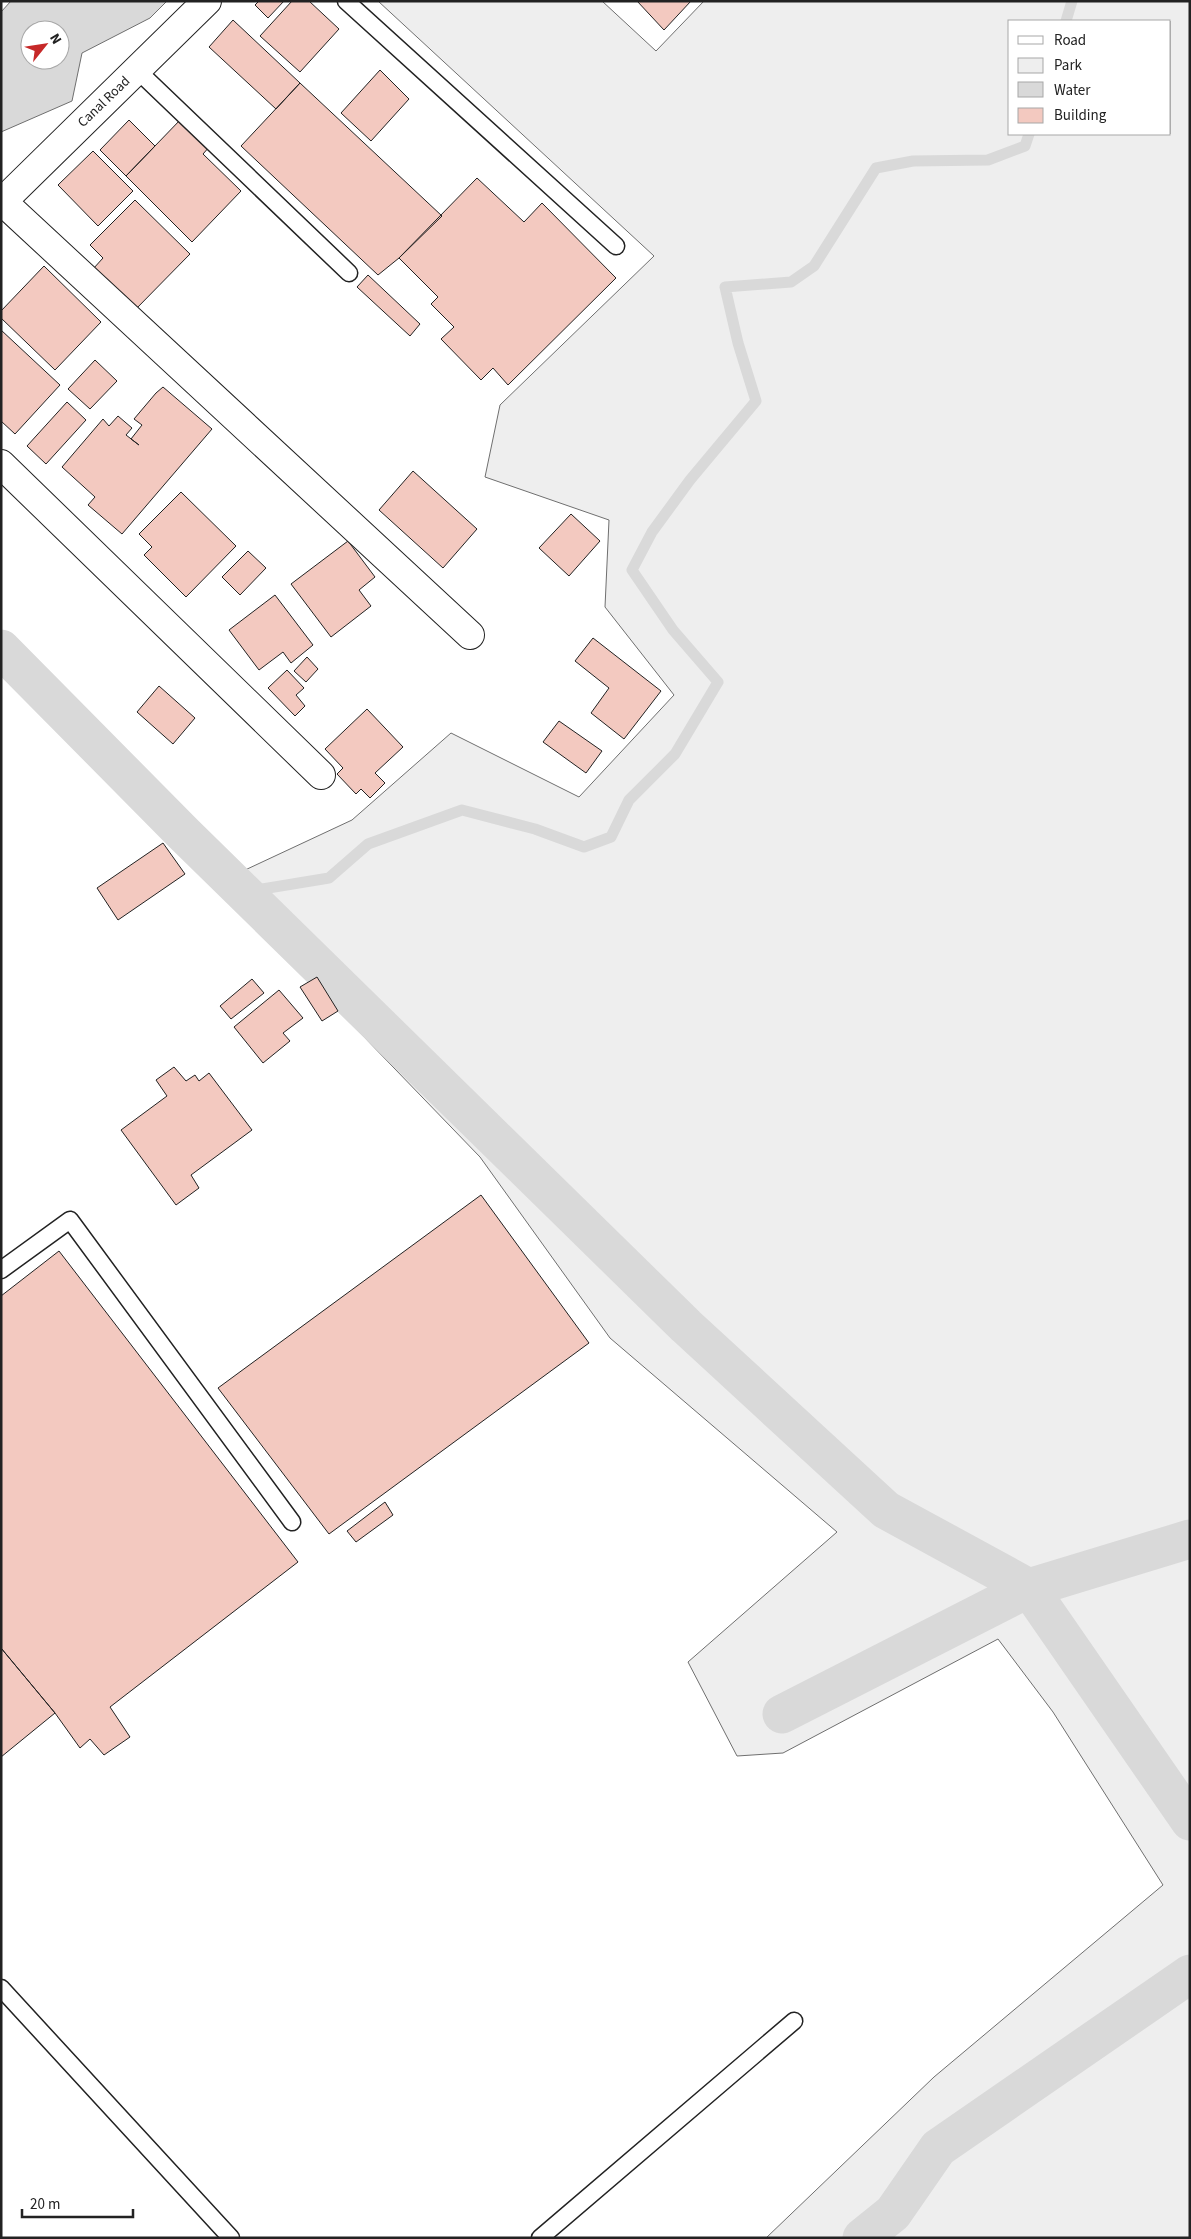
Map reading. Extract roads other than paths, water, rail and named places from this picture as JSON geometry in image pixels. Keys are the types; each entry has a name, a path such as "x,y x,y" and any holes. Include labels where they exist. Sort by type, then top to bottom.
{"street":[{"name":"Canal Road","path":"2,202 207,1"},
{"path":"2,202 470,635"},
{"path":"1,464 321,775"}],"lane":[{"path":"346,1 616,246"},
{"path":"137,70 349,272"},
{"path":"1,1270 70,1220 292,1522"},
{"path":"1,1988 230,2238"},
{"path":"540,2238 794,2020"}],"water":[{"path":"11,1 167,1 150,18 82,53 72,101 1,132 1,12"}],"waterway":[{"path":"1066,20 1072,1"},
{"path":"244,892 329,878 368,844 462,810 535,829 584,847 611,837 629,800 675,754 718,682 673,630 632,570 652,532 690,480 756,401 738,343 725,287 791,282 814,266 876,168 913,161 988,160 1025,146 1029,135"},
{"path":"1,649 183,833 686,1326 886,1510 1029,1588 1190,1821"},
{"path":"782,1714 1029,1588 1190,1539"},
{"path":"862,2238 893,2213 938,2148 1190,1974"}]}
